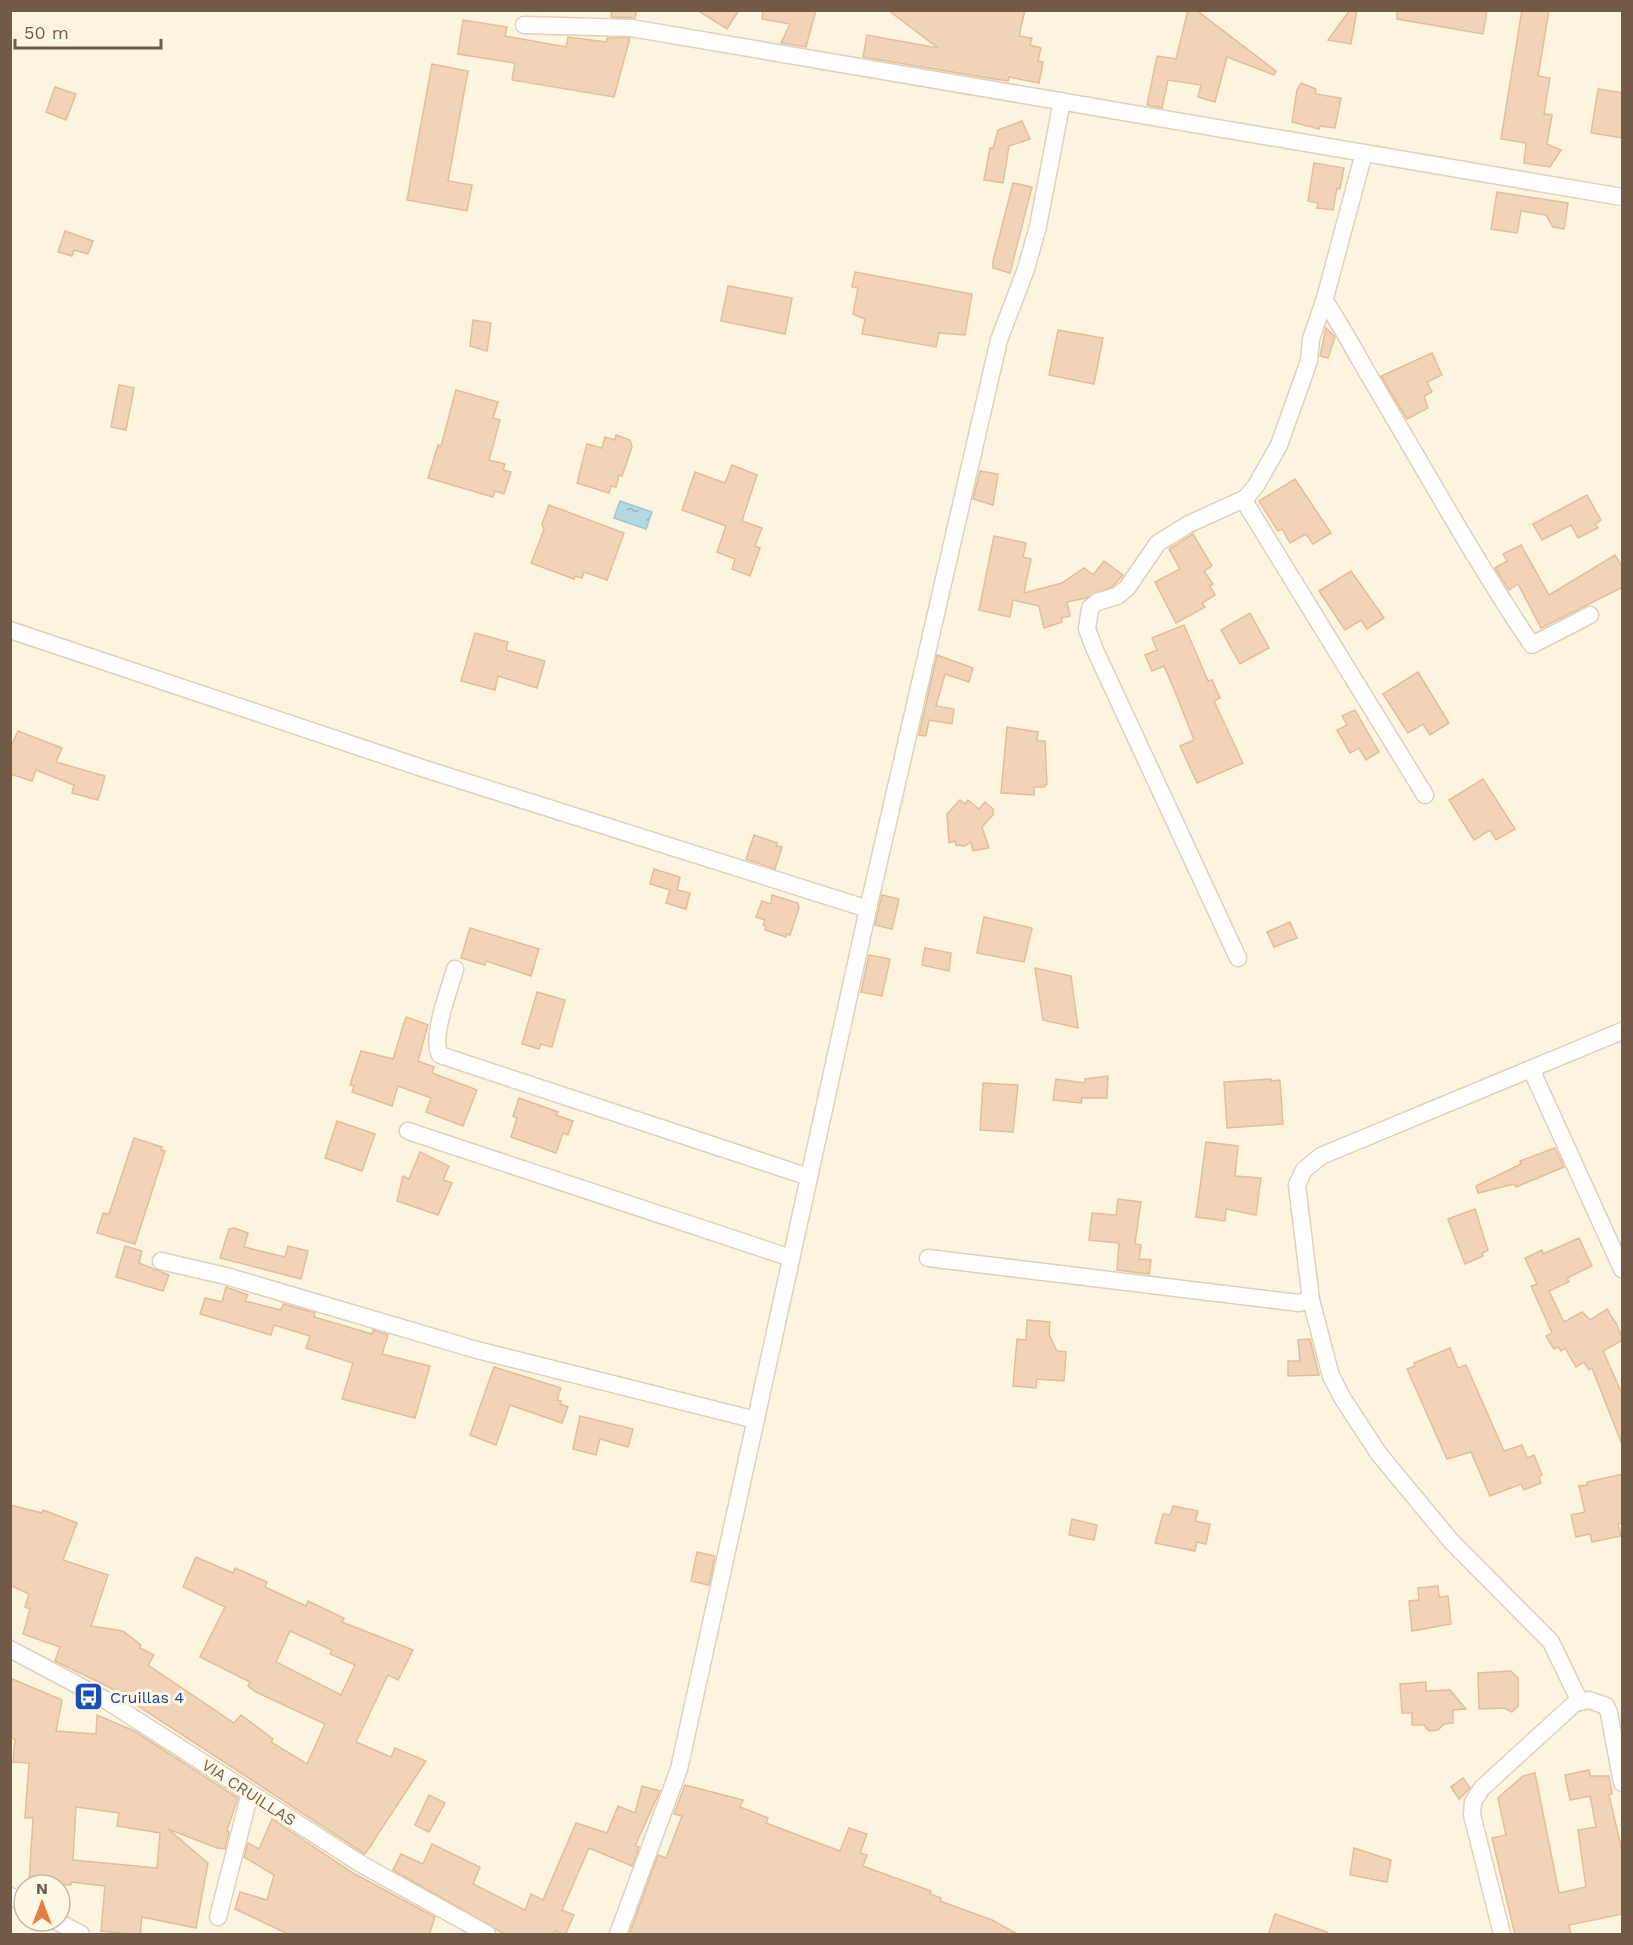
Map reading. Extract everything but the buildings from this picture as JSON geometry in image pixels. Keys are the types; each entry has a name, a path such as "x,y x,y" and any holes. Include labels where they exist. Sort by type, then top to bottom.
{"street":[{"path":"524,25 631,28 1623,197"},
{"path":"618,1935 679,1769 868,909 999,340 1026,269 1038,226 1062,101"},
{"path":"1238,958 1095,650 1087,629 1087,617 1090,608 1097,602 1118,596 1127,588 1158,543 1189,524 1243,499 1257,484 1279,445 1309,361 1311,339 1324,300 1364,153"},
{"path":"1324,300 1348,334 1369,375 1503,602 1532,645 1536,645 1590,615"},
{"path":"1243,499 1425,795"},
{"path":"10,630 425,769 868,909"},
{"path":"455,969 438,1032 436,1048 440,1055 809,1177"},
{"path":"1580,1702 1551,1642 1450,1541 1367,1436 1331,1376 1311,1300 1297,1185 1304,1170 1321,1156 1623,1032"},
{"path":"1531,1069 1623,1269"},
{"path":"408,1131 792,1258"},
{"path":"928,1258 1299,1303 1311,1300"},
{"path":"161,1261 226,1276 477,1350 756,1420"},
{"name":"VIA CRUILLAS","path":"10,1649 104,1699 360,1864 487,1935"},
{"path":"1502,1935 1472,1815 1473,1802 1482,1788 1575,1703 1589,1700 1606,1706 1623,1783"},
{"path":"218,1917 250,1793"}],"water":[{"path":"620,501 652,512 646,529 614,518"}],"place":[{"name":"Cruillas 4","path":"89,1697"}]}
